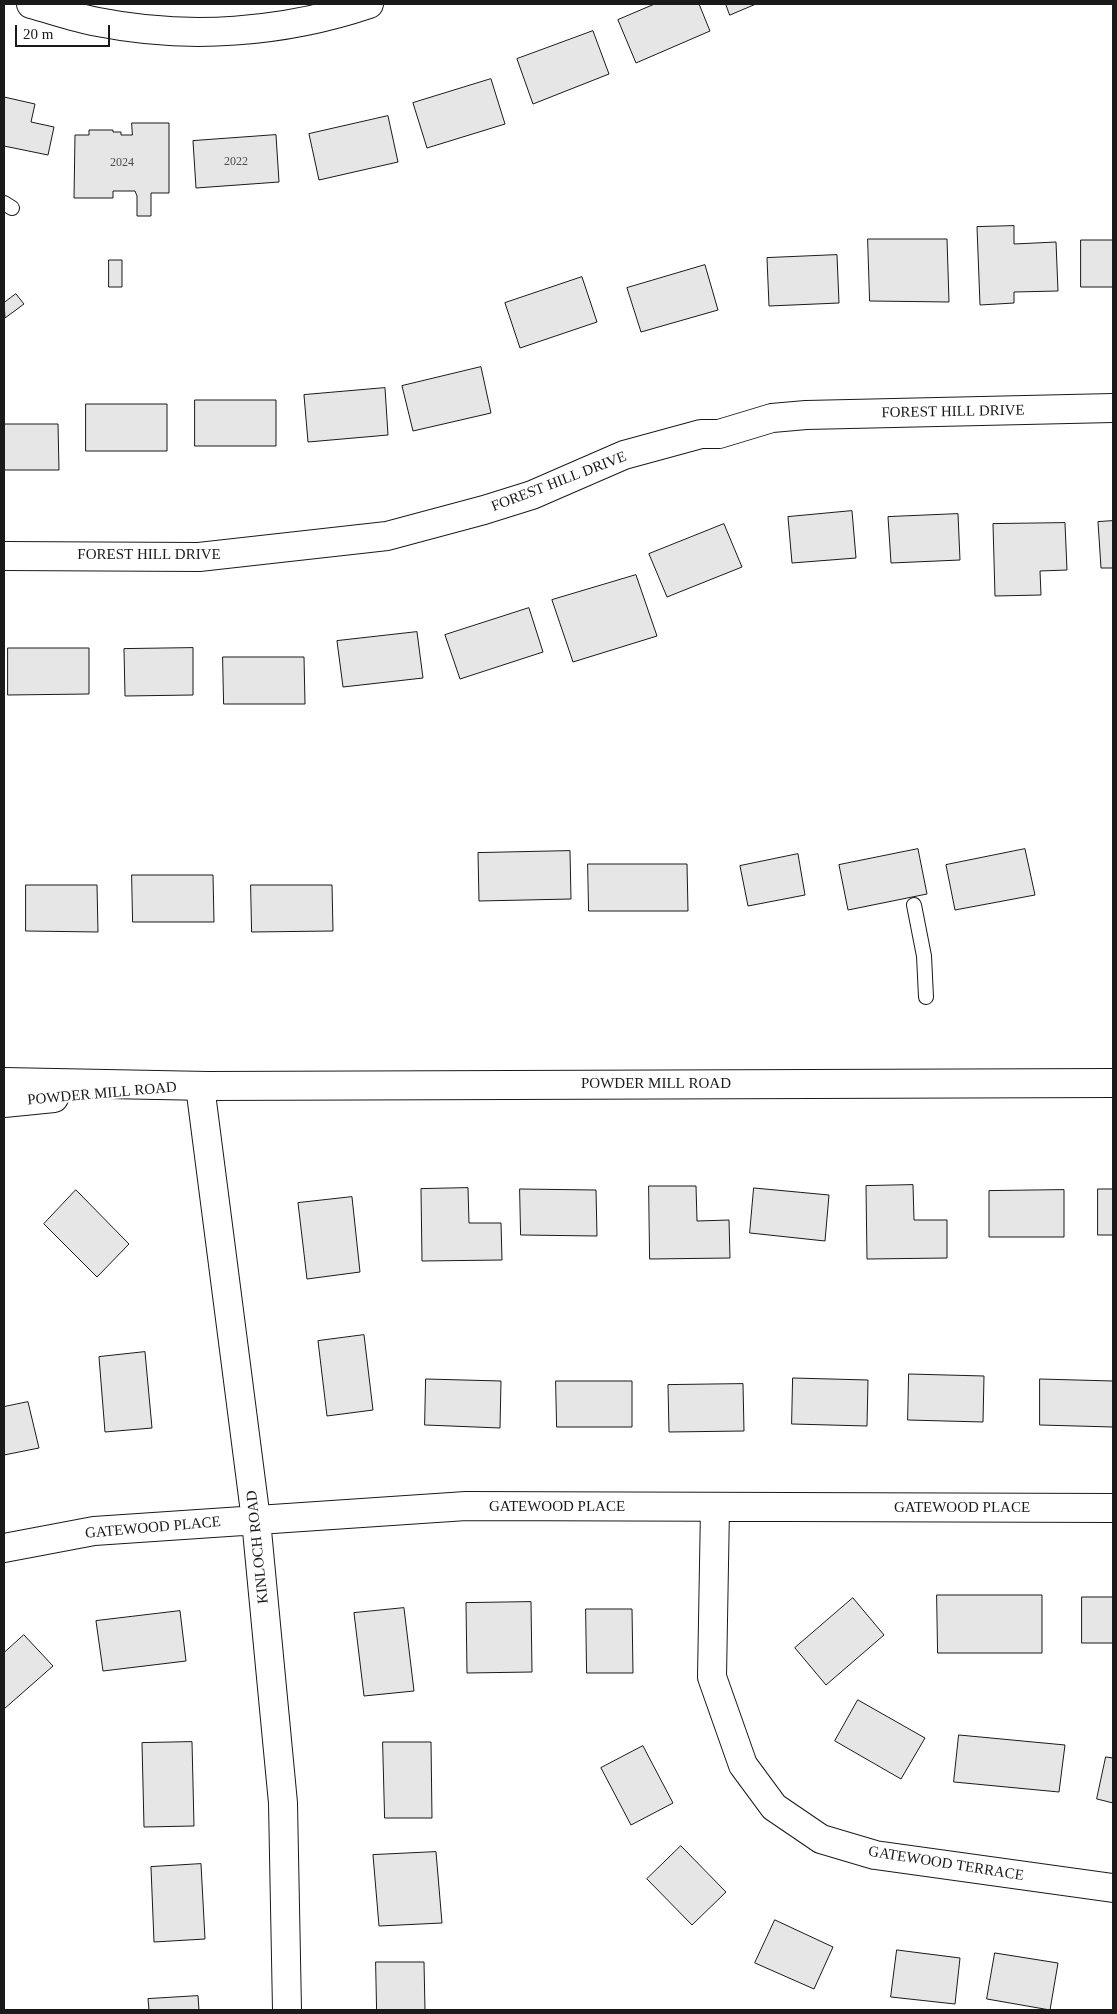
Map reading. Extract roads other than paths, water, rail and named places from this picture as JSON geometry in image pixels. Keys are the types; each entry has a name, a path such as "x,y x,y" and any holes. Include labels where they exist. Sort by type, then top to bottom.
{"street":[{"path":"32,4 97,22 153,31 210,32 305,22 370,4"},
{"name":"FOREST HILL DRIVE","path":"4,556 199,557 388,536 532,495 624,455 701,434 719,434 772,418 806,415 1113,408"},
{"name":"POWDER MILL ROAD","path":"4,1082 200,1086 1113,1083"},
{"name":"POWDER MILL ROAD","path":"4,1103 200,1086"},
{"name":"KINLOCH ROAD","path":"200,1086 256,1520 283,1804 286,2010"},
{"name":"GATEWOOD PLACE","path":"4,1548 94,1531 466,1506 1113,1508"},
{"name":"GATEWOOD TERRACE","path":"715,1508 712,1677 743,1765 774,1807 821,1839 875,1855 1113,1888"}],"lane":[{"path":"914,905 924,956 926,997"}]}
